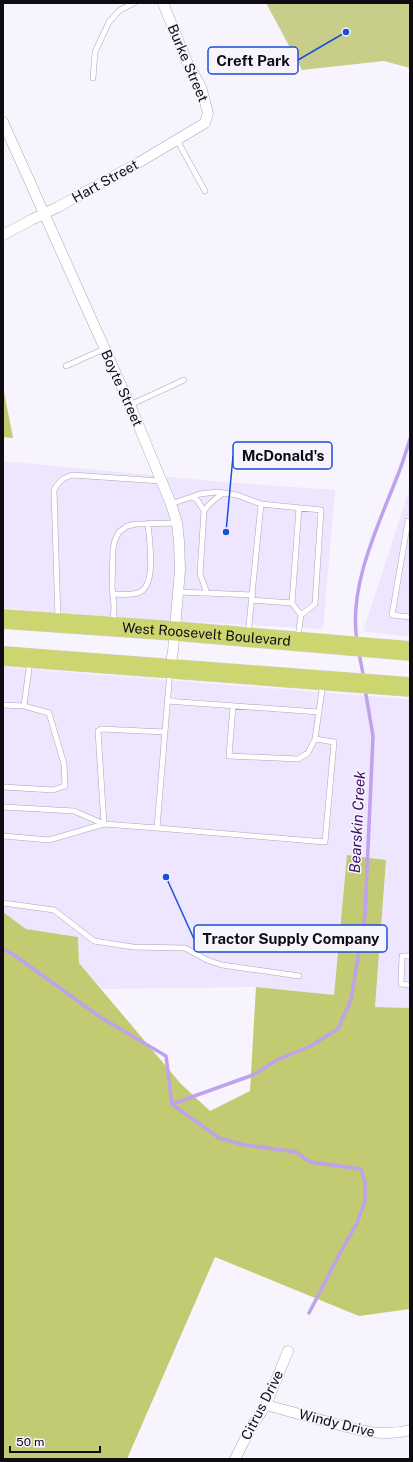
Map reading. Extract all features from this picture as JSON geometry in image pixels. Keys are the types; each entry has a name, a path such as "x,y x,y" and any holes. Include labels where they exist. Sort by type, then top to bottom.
{"highway":[{"name":"West Roosevelt Boulevard","path":"3,619 175,631 410,651"},
{"path":"3,656 410,687"}],"street":[{"name":"Burke Street","path":"163,3 187,62 201,87 208,113 205,123"},
{"name":"Boyte Street","path":"3,122 130,405 171,504 177,523 179,541 179,592 170,668"},
{"name":"Hart Street","path":"3,235 44,214 205,123"},
{"name":"Citrus Drive","path":"235,1459 250,1429 266,1405 288,1351"},
{"name":"Windy Drive","path":"266,1405 374,1433 389,1434 410,1430"}],"lane":[{"path":"93,78 94,52 109,22 120,10 134,3"},
{"path":"177,140 204,191"},
{"path":"66,366 104,349"},
{"path":"130,405 184,380"},
{"path":"58,623 54,490 58,482 72,475 161,481"},
{"path":"171,504 209,492 216,492 237,495 261,504 321,510 315,604 301,615"},
{"path":"204,511 215,498 224,493"},
{"path":"193,497 198,501 204,511 200,574 207,593"},
{"path":"248,638 261,504"},
{"path":"299,508 292,603 301,615 303,642"},
{"path":"410,521 408,521 392,615 410,617"},
{"path":"112,594 133,594 141,592 146,587 151,570 148,523"},
{"path":"112,627 114,606 112,594 113,549 118,532 127,526 137,524 177,523"},
{"path":"403,550 410,551"},
{"path":"179,592 207,593 292,603"},
{"path":"24,706 31,658"},
{"path":"157,828 170,668"},
{"path":"233,706 229,756 298,759 308,752 315,739 326,681"},
{"path":"168,701 319,712"},
{"path":"3,705 24,706 49,713 64,764 65,786 53,790 3,787"},
{"path":"104,824 98,731 101,729 165,732"},
{"path":"3,807 74,811 104,824 325,842 334,742 315,739"},
{"path":"3,836 48,840 104,824"},
{"path":"3,903 54,910 94,941 133,947 185,948 207,960 222,965 298,976"},
{"path":"410,956 402,956 401,984 410,985"}],"shaded area":[{"path":"3,461 223,482 335,490 323,629 127,618 3,608"},
{"path":"410,486 410,637 363,631 380,580"},
{"path":"3,667 410,699 410,1008 375,1007 386,860 347,855 334,995 256,987 102,989 79,963 78,937 26,929 3,912"}],"green space":[{"path":"266,3 410,3 410,68 384,61 302,70"},
{"path":"3,387 13,438 3,437"},
{"path":"347,855 386,860 375,1007 410,1008 410,1309 359,1316 215,1257 127,1459 3,1459 3,912 26,929 78,937 79,963 181,1084 210,1111 250,1091 256,987 334,995"}],"waterway":[{"name":"Bearskin Creek","path":"357,641 355,620 357,599 366,557 401,468 410,439"},
{"name":"Bearskin Creek","path":"359,653 364,679"},
{"name":"Bearskin Creek","path":"172,1104 253,1075 279,1059 309,1047 338,1029 351,1000 365,915 373,736 365,689"},
{"path":"3,949 14,955 100,1017 166,1056 172,1104 219,1138 245,1145 296,1152 310,1162 361,1169 365,1182 365,1201 357,1223 309,1313"}],"place":[{"name":"Creft Park","path":"346,32"},
{"name":"McDonald's","path":"226,532"},
{"name":"Tractor Supply Company","path":"166,877"}]}
